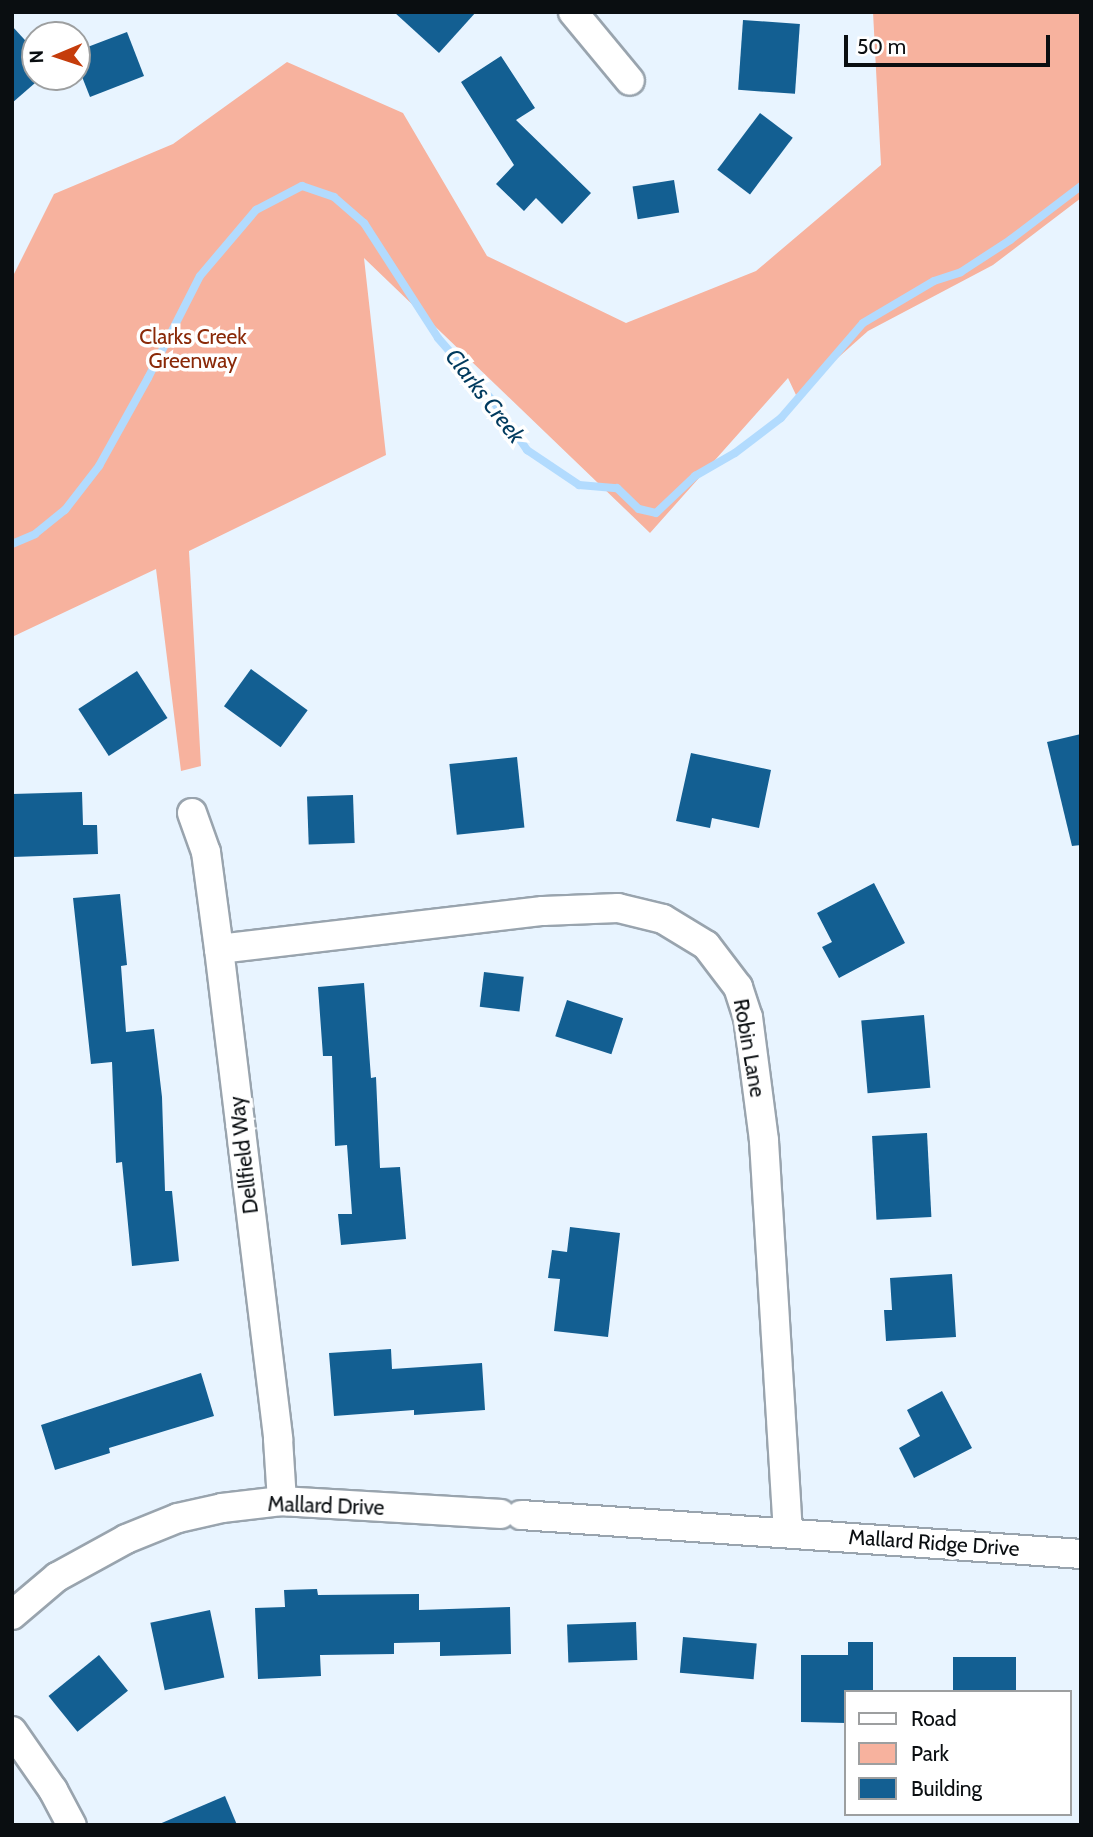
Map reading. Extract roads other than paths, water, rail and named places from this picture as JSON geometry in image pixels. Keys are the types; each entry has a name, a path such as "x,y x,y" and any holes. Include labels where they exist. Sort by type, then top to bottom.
{"street":[{"path":"573,12 630,81"},
{"name":"Dellfield Way","path":"192,813 206,852 219,949 282,1501"},
{"name":"Robin Lane","path":"219,949 542,911 618,908 663,919 706,945 738,987 748,1017 764,1141 788,1532"},
{"name":"Mallard Drive","path":"12,1615 57,1577 126,1539 189,1516 282,1501 788,1532"},
{"name":"Mallard Ridge Drive","path":"788,1532 1081,1554"},
{"path":"12,1731 53,1790 72,1825"}],"waterway":[{"name":"Clarks Creek","path":"12,544 35,534 65,510 99,466 200,276 256,210 302,186 334,197 364,223 438,338 493,401 527,450 579,485 617,488 639,509 656,513 695,476 735,453 781,418 863,323 934,281 961,272 1010,240 1081,186"}],"park label":[{"name":"Clarks Creek Greenway","path":"193,349"}]}
